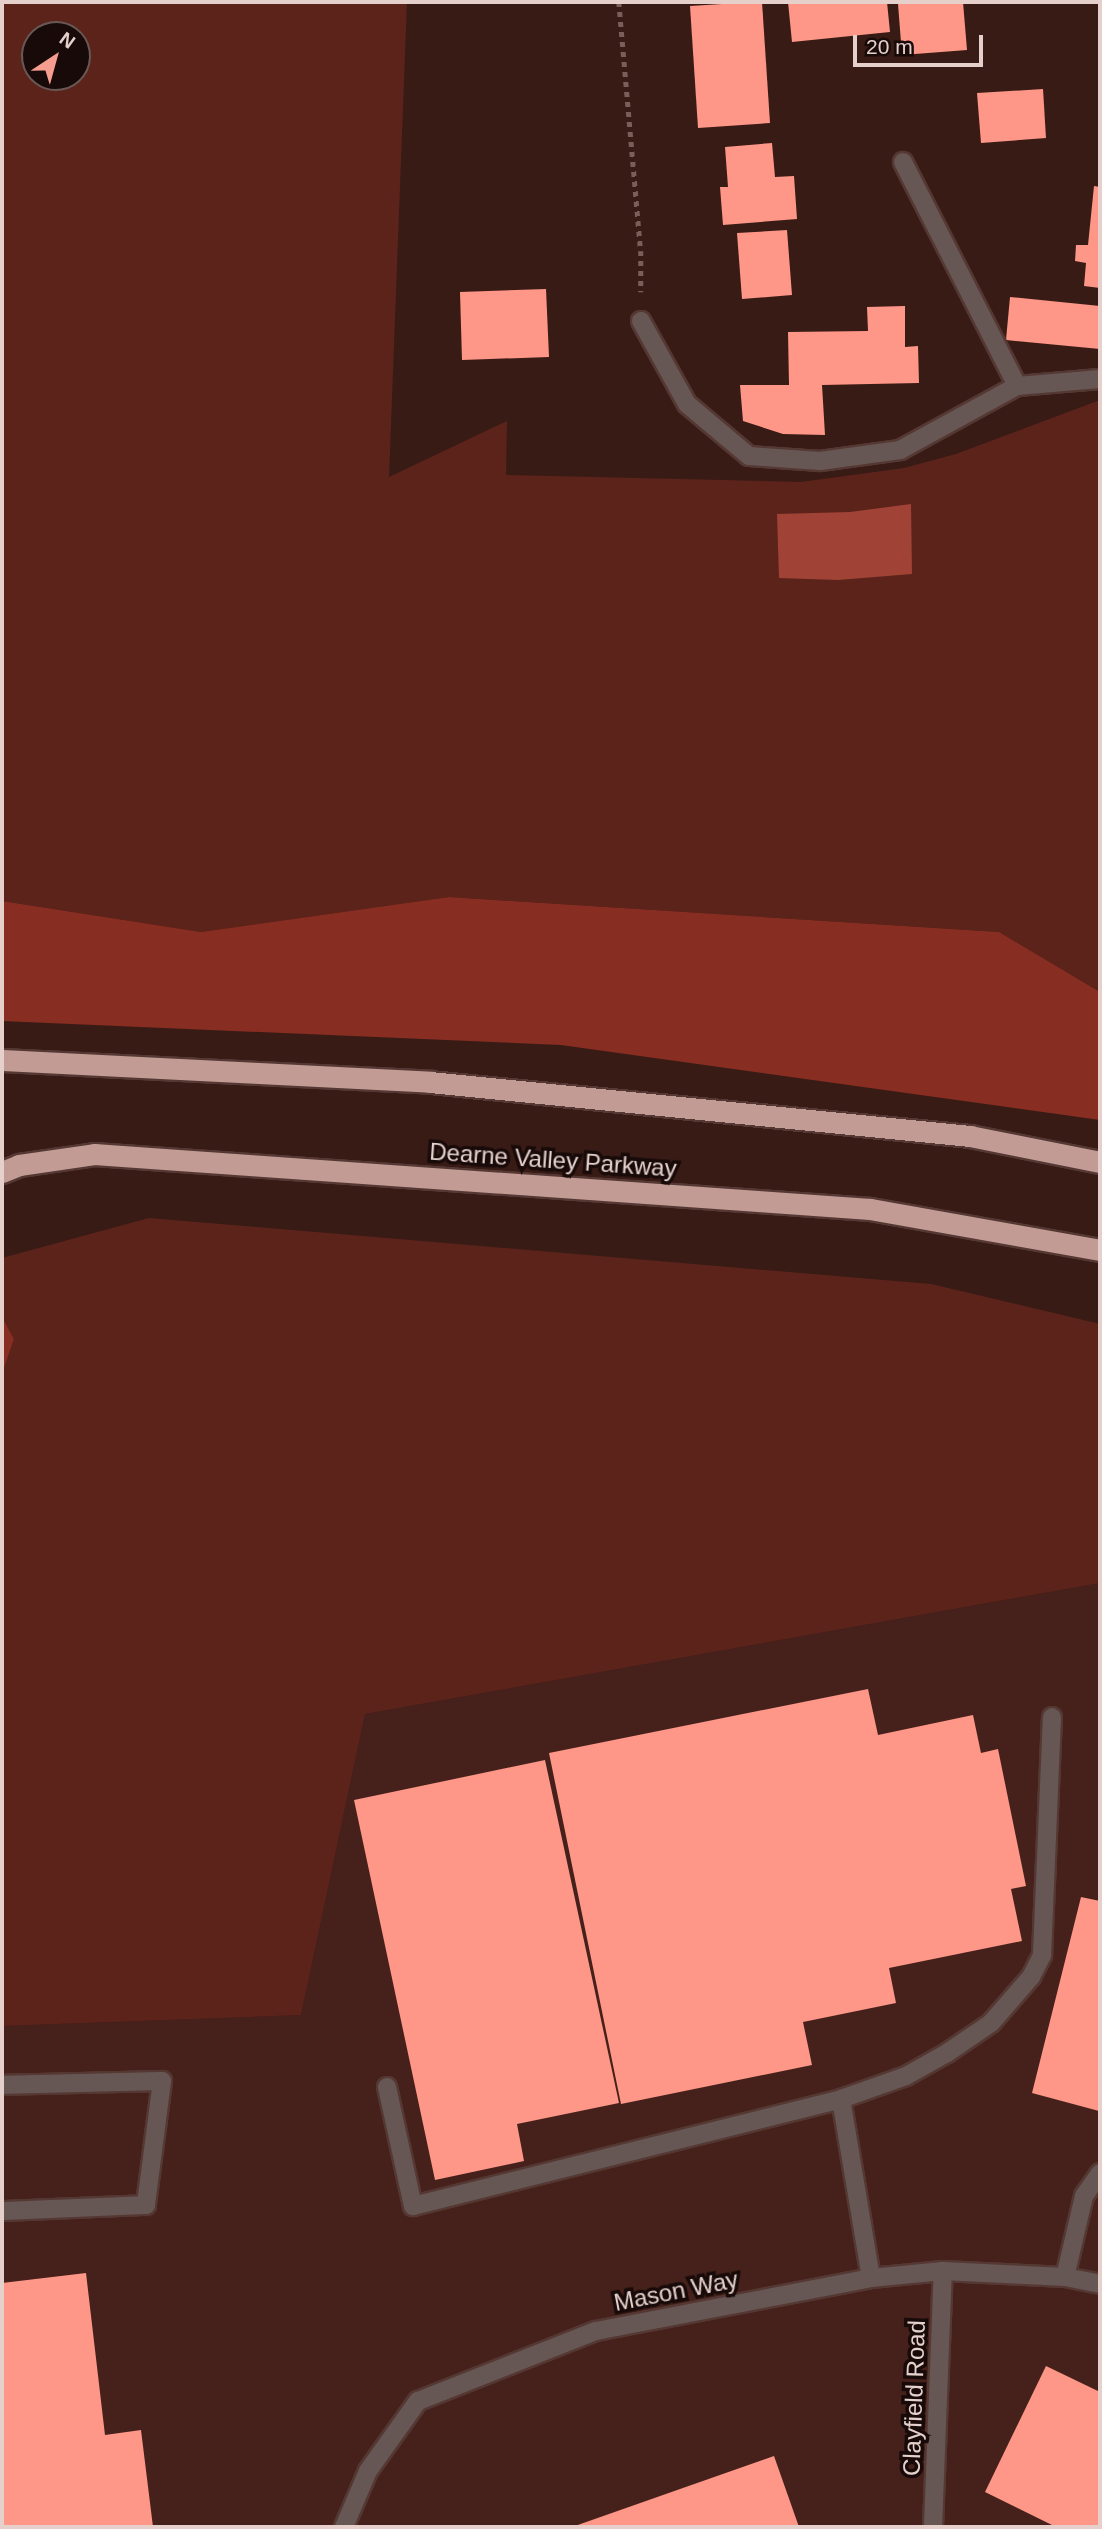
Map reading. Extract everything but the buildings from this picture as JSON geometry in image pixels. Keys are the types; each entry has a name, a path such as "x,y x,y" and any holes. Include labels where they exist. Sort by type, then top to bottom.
{"highway":[{"path":"2,1060 429,1082 970,1136 1100,1162"},
{"name":"Dearne Valley Parkway","path":"2,1172 19,1165 94,1154 704,1197 870,1209 1100,1250"}],"street":[{"path":"903,162 1017,386"},
{"path":"641,321 687,404 749,456 820,461 900,450 1017,386 1100,380"},
{"path":"387,2087 413,2206 841,2099 906,2076 947,2053 991,2023 1031,1978 1042,1955 1052,1717"},
{"path":"2,2085 163,2081 146,2205 2,2211"},
{"path":"841,2099 871,2278"},
{"path":"1065,2277 1084,2196 1100,2173"},
{"name":"Mason Way","path":"344,2527 368,2471 418,2402 596,2331 871,2278 943,2271 1065,2277 1100,2284"},
{"name":"Clayfield Road","path":"933,2527 943,2271"}],"path":[{"path":"619,2 640,251 641,321"}],"shaded area":[{"path":"2,2 407,2 389,477 507,421 506,475 801,482 904,468 956,454 1100,400 1100,992 999,932 449,897 201,932 2,901"},
{"path":"911,504 912,574 838,580 779,578 777,514 850,512"},
{"path":"449,897 999,932 1100,992 1100,1120 561,1045 2,1021 2,901 201,932"},
{"path":"149,1218 931,1284 1100,1324 1100,1583 365,1714 301,2015 2,2026 2,1374 14,1339 2,1317 2,1258"},
{"path":"2,1317 14,1339 2,1374"},
{"path":"1100,1583 1100,2527 2,2527 2,2026 301,2015 365,1714"}]}
